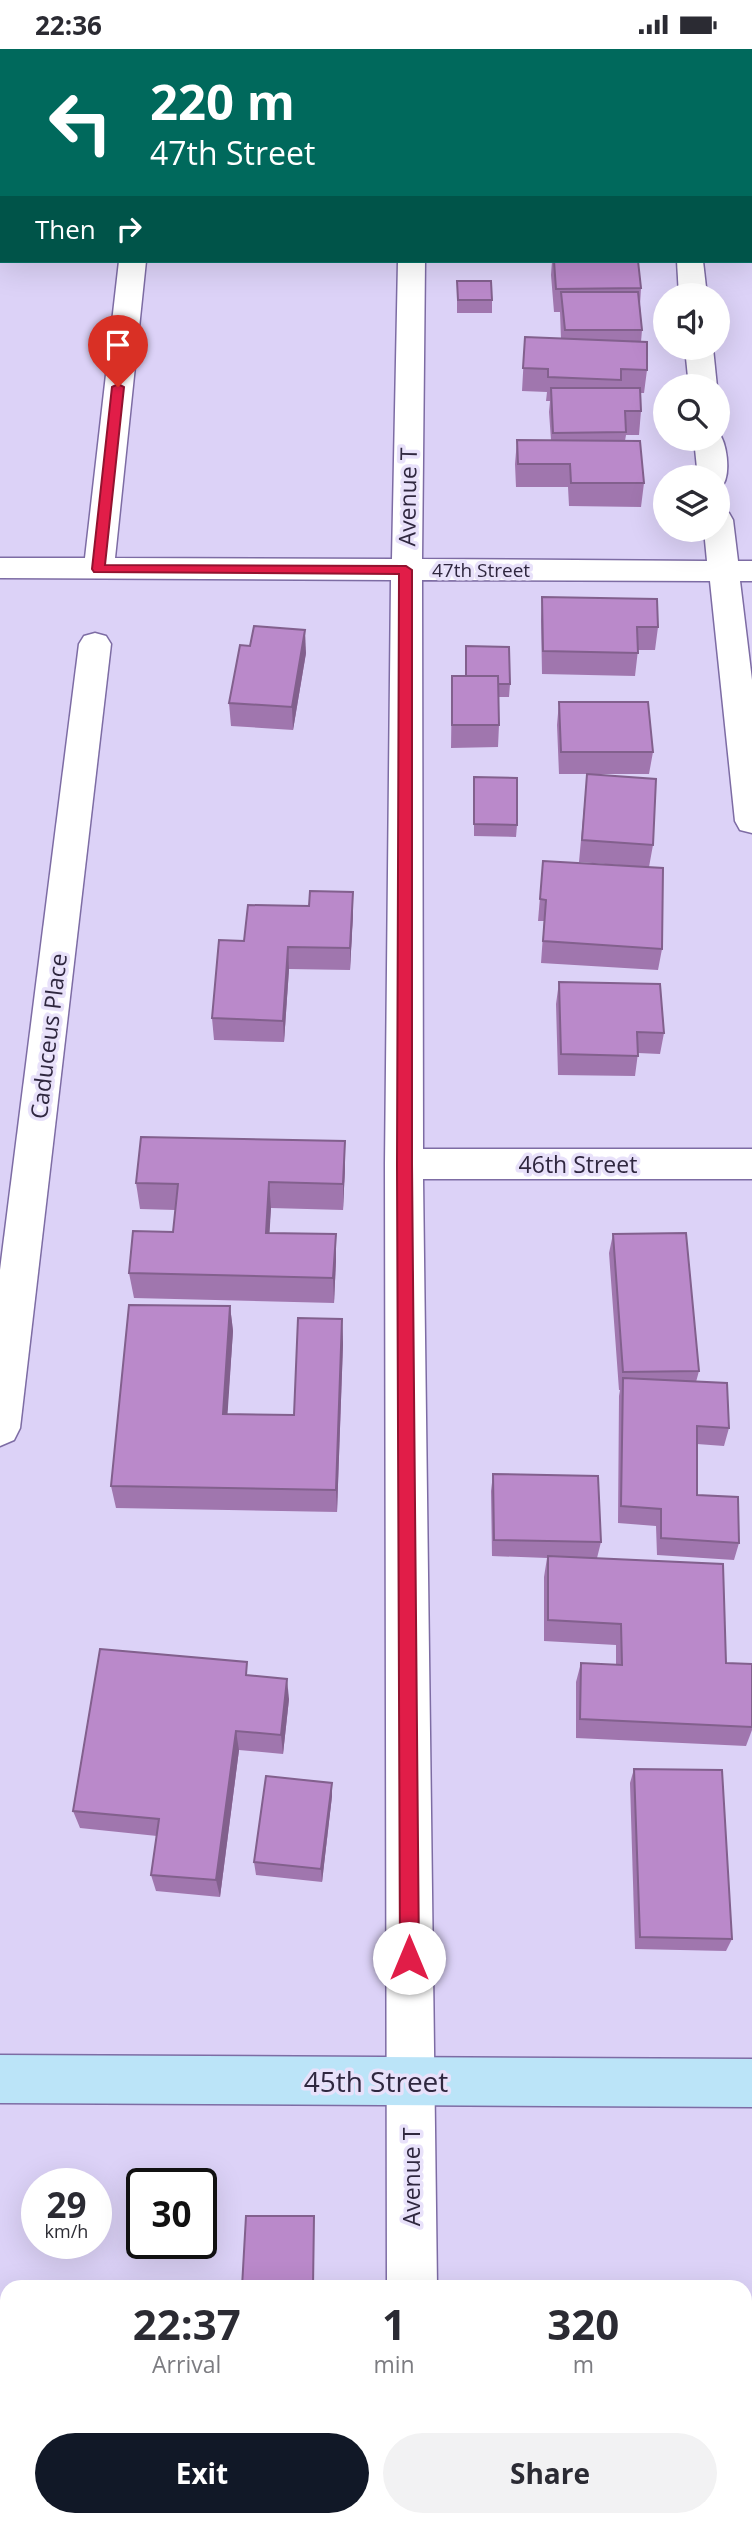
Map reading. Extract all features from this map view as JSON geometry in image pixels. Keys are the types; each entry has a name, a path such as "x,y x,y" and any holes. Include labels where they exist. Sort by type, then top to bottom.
{"main road":[{"name":"45th Street","path":"0,2079 752,2083"}],"street":[{"path":"99,569 132,263"},
{"name":"Avenue T","path":"412,263 406,570 404,1164 412,2280"},
{"path":"690,263 693,283"},
{"path":"727,542 738,571 752,821"},
{"name":"47th Street","path":"0,568 738,571"},
{"name":"Caduceus Place","path":"0,1427 95,644"},
{"name":"46th Street","path":"404,1164 752,1164"}],"building":[{"path":"554,263 638,263 641,288 556,289"},
{"path":"457,281 491,281 492,300 458,300"},
{"path":"561,292 638,292 642,330 565,330"},
{"path":"525,337 647,342 647,370 621,369 621,380 548,377 548,369 523,368"},
{"path":"551,388 640,388 641,411 625,411 626,432 553,433"},
{"path":"517,440 640,441 644,483 571,483 570,464 518,464"},
{"path":"542,597 657,599 658,627 637,627 638,653 543,651"},
{"path":"254,626 305,630 292,707 229,703 240,645 250,646"},
{"path":"466,646 509,647 510,684 498,684 498,676 466,676"},
{"path":"452,676 498,676 499,725 452,725"},
{"path":"559,702 648,702 653,752 561,752"},
{"path":"587,774 656,779 653,845 582,840"},
{"path":"474,777 517,778 517,825 474,824"},
{"path":"543,861 663,868 662,949 543,941 546,900 540,899"},
{"path":"310,891 353,892 350,948 288,947 283,1021 212,1018 219,940 244,941 248,905 309,906"},
{"path":"559,982 660,984 664,1033 637,1032 638,1056 561,1054"},
{"path":"141,1137 345,1141 343,1184 269,1182 266,1233 336,1234 333,1278 129,1273 133,1231 173,1232 178,1184 136,1183"},
{"path":"686,1233 699,1371 623,1372 613,1234"},
{"path":"129,1305 230,1306 223,1414 294,1415 298,1318 342,1319 336,1490 111,1486"},
{"path":"623,1378 727,1383 729,1428 697,1426 697,1495 738,1497 739,1543 661,1538 661,1509 621,1506"},
{"path":"493,1474 598,1476 601,1542 494,1540"},
{"path":"548,1556 723,1564 726,1663 752,1664 752,1727 580,1719 581,1663 622,1665 621,1624 548,1620"},
{"path":"100,1649 247,1662 246,1675 287,1679 281,1735 236,1731 216,1880 151,1875 159,1819 73,1811"},
{"path":"634,1769 722,1770 732,1939 640,1937"},
{"path":"266,1776 332,1783 321,1869 254,1862"},
{"path":"246,2216 314,2216 313,2280 242,2280"}],"route":[{"path":"118,387 99,569 406,570 404,1164 409,1958"}]}
